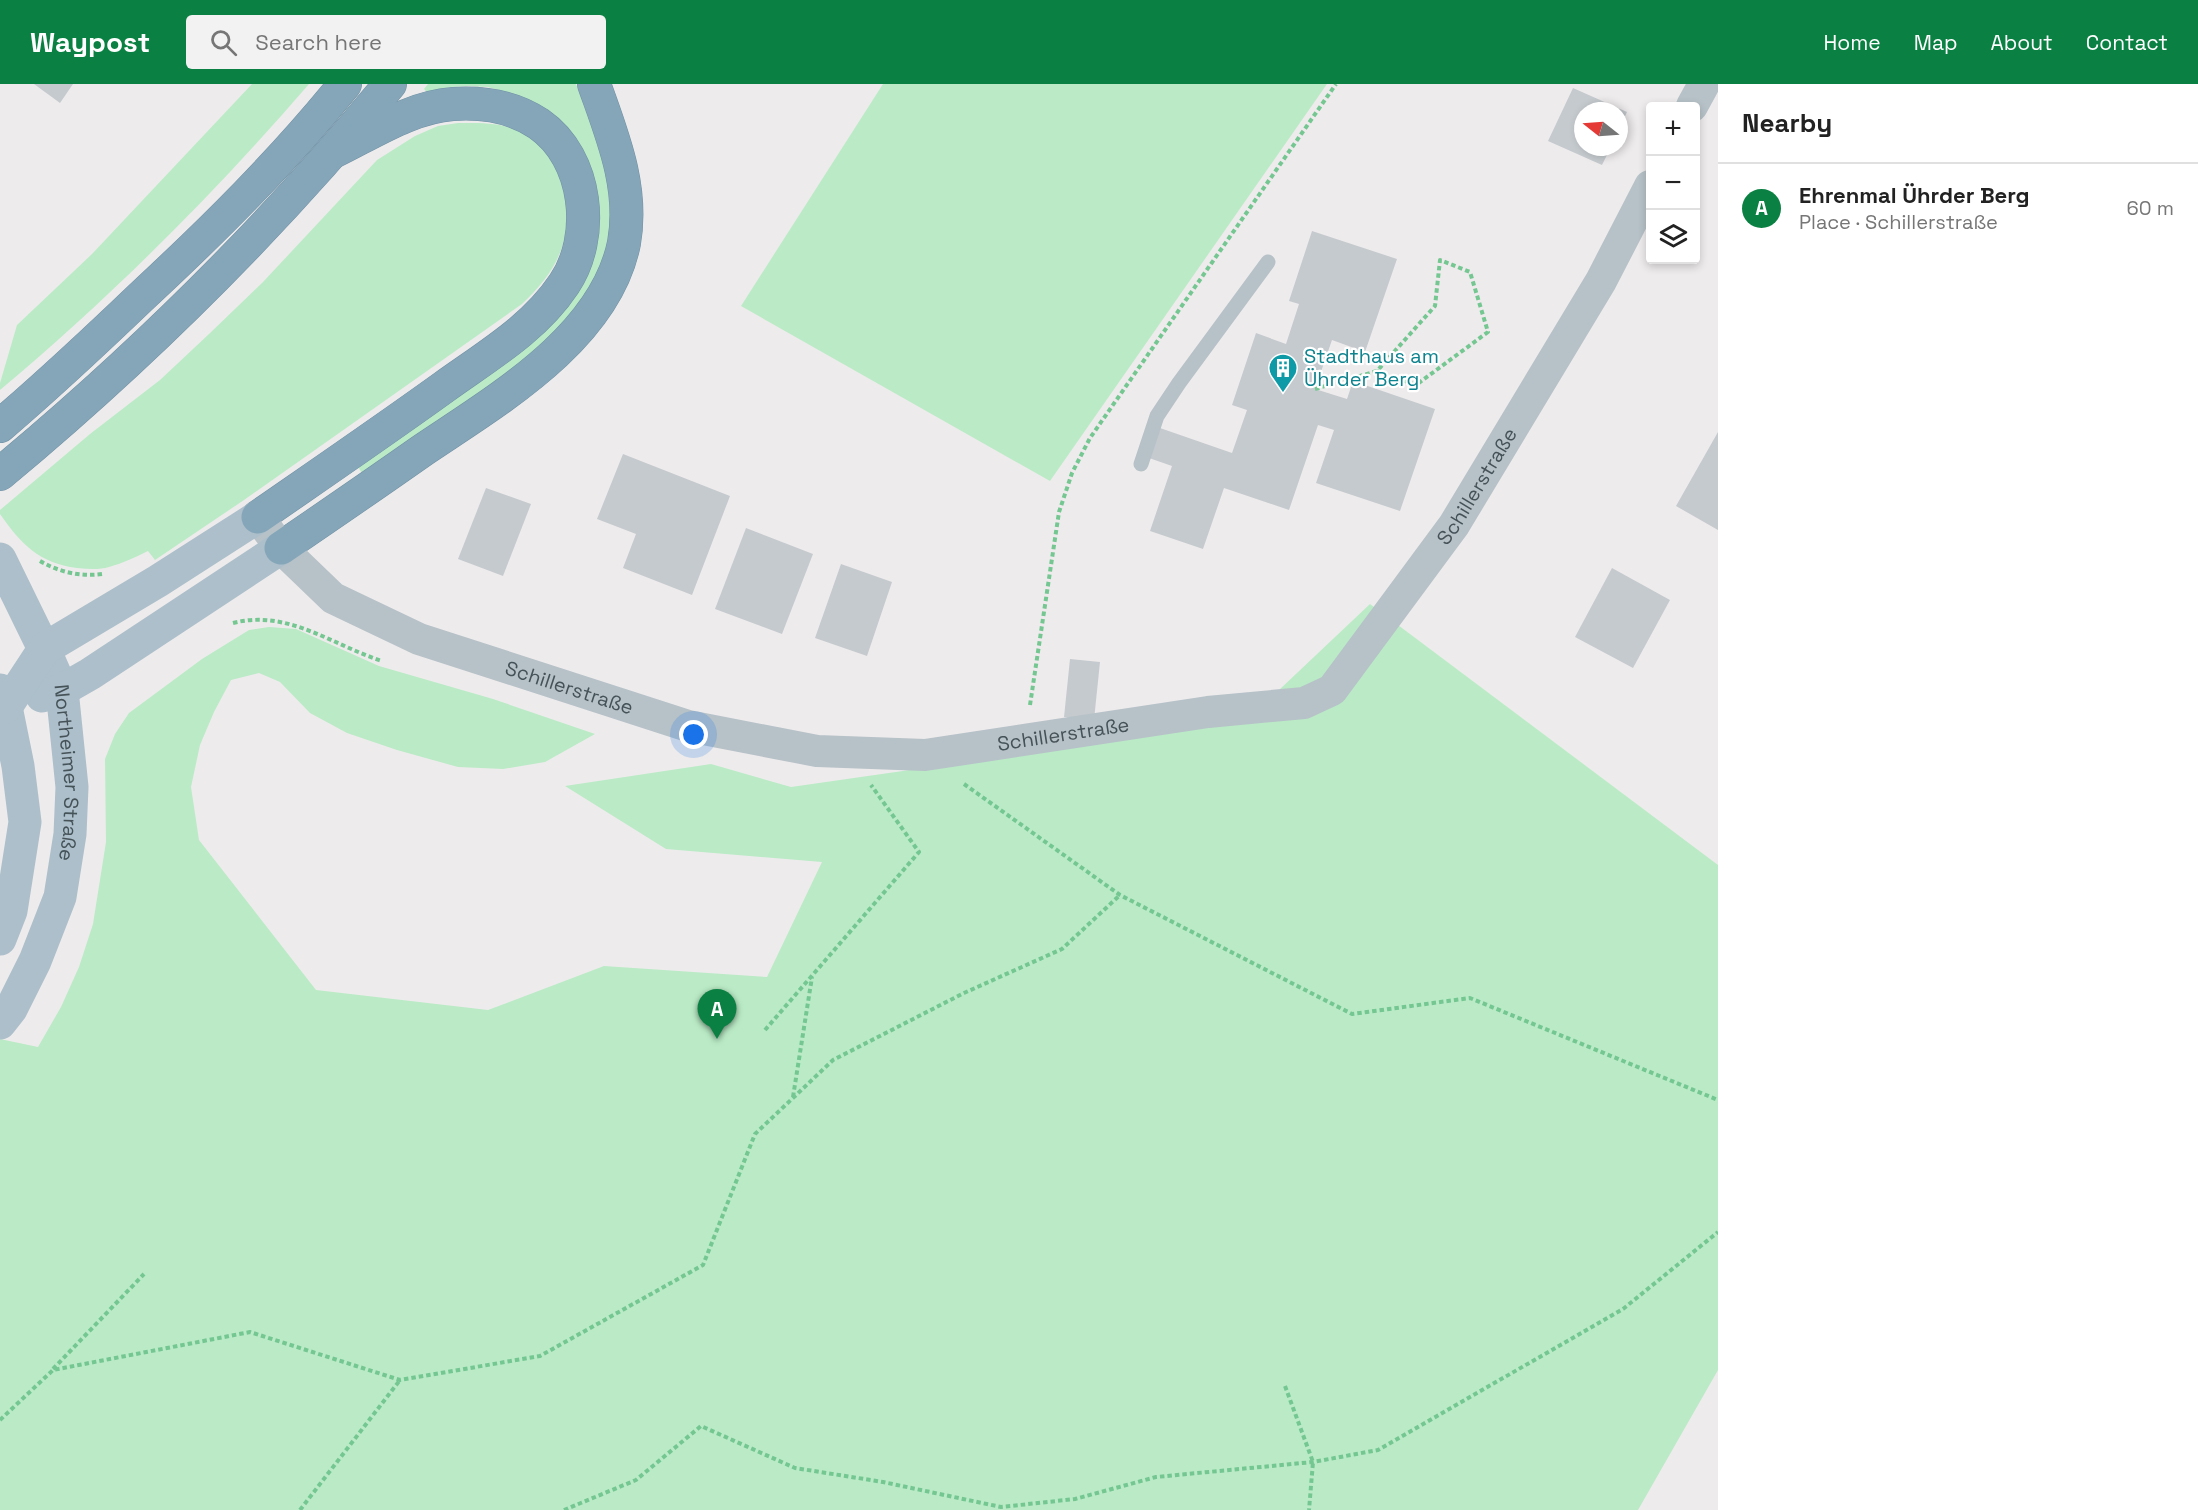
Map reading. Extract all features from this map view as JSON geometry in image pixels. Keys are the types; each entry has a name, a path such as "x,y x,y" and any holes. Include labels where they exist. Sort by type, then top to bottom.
{"highway":[{"path":"0,426 47,386 204,238 310,128 345,84"},
{"path":"0,474 72,414 202,292 335,151 390,84"},
{"path":"281,548 503,396 552,355 597,305 614,272 624,242 626,192 621,164 594,84"},
{"path":"258,517 523,331 552,300 565,282 575,263 581,242 584,208 576,177 566,155 552,135 540,125 509,109 490,105 450,104 417,112 335,151"}],"main road":[{"path":"3,698 44,649 158,581 258,517"},
{"path":"3,698 62,690 90,675 281,548"},
{"name":"Northeimer Straße","path":"0,559 62,690 72,787 70,834 60,897 35,961 11,1009 0,1023"},
{"name":"Northeimer Straße","path":"0,939 11,911 25,822 18,766 3,698"}],"street":[{"path":"1694,102 1704,84"},
{"name":"Schillerstraße","path":"258,517 281,548 333,598 419,639 677,722 817,751 925,755 1208,712 1304,703 1332,690 1454,525 1601,281 1646,194"}],"lane":[{"path":"1141,464 1157,416 1268,262"}],"path":[{"path":"1315,389 1377,371 1435,306 1440,260 1470,272 1488,332 1416,385 1377,371"},
{"path":"925,755 1120,895 1352,1014 1470,998 1718,1100"},
{"path":"765,1030 919,852 868,781"},
{"path":"53,1370 250,1332 400,1380 540,1356 703,1265 755,1134 833,1060 964,993 1062,949 1120,895"},
{"path":"793,1098 812,975"},
{"path":"564,1510 636,1480 701,1426 795,1468 883,1482 1001,1507 1075,1500 1156,1477 1313,1462 1378,1450 1623,1309 1718,1232"},
{"path":"0,1420 53,1370 144,1274"},
{"path":"300,1510 400,1380"},
{"path":"1285,1386 1313,1462 1309,1510"}],"green space":[{"path":"252,84 309,84 199,205 122,281 0,390 17,325 92,254"},
{"path":"428,84 576,84 600,147 607,178 611,225 606,259 577,311 526,360 363,475 357,465 518,353 599,222 599,204 595,184 525,98 488,87 469,86 450,87 429,94 424,89"},
{"path":"883,84 1327,84 1050,481 741,306"},
{"path":"458,123 493,124 518,131 533,139 544,150 560,178 569,215 564,242 550,271 522,304 155,560 148,551 105,568 77,568 41,557 24,543 0,514 0,510 90,434 160,380 263,282 377,160 415,136 438,126"},
{"path":"1370,604 1718,865 1718,1370 1638,1510 0,1510 0,1039 38,1047 61,1007 79,967 93,924 106,842 105,759 115,734 129,713 202,659 249,630 269,627 296,629 379,666 493,699 595,734 545,762 503,769 458,767 347,733 310,713 280,682 259,673 231,680 200,745 191,787 199,840 316,990 488,1010 604,966 767,977 822,862 666,849 565,786 711,764 791,787 1245,722"}],"building":[{"path":"34,84 73,84 60,103"},
{"path":"1573,88 1604,102 1574,102 1574,153 1548,141"},
{"path":"1582,156 1606,156 1602,165"},
{"name":"Stadthaus am Ührder Berg","path":"1312,231 1397,259 1365,352 1332,340 1315,389 1347,399 1353,381 1435,409 1400,511 1316,483 1334,430 1318,425 1289,510 1224,488 1203,549 1150,531 1172,466 1149,458 1160,428 1232,453 1247,410 1232,405 1256,333 1286,344 1299,304 1289,301"},
{"path":"1718,432 1718,530 1676,506"},
{"path":"623,454 730,496 692,595 623,568 636,534 597,519"},
{"path":"486,488 531,504 503,576 458,559"},
{"path":"746,528 813,554 782,634 715,609"},
{"path":"841,564 892,582 867,656 815,638"},
{"path":"1612,568 1670,600 1633,668 1575,637"},
{"path":"1070,659 1100,662 1094,720 1064,717"}],"place":[{"name":"Stadthaus am Ührder Berg","path":"1283,394"},
{"name":"Ehrenmal Ührder Berg","path":"717,1039"}]}
